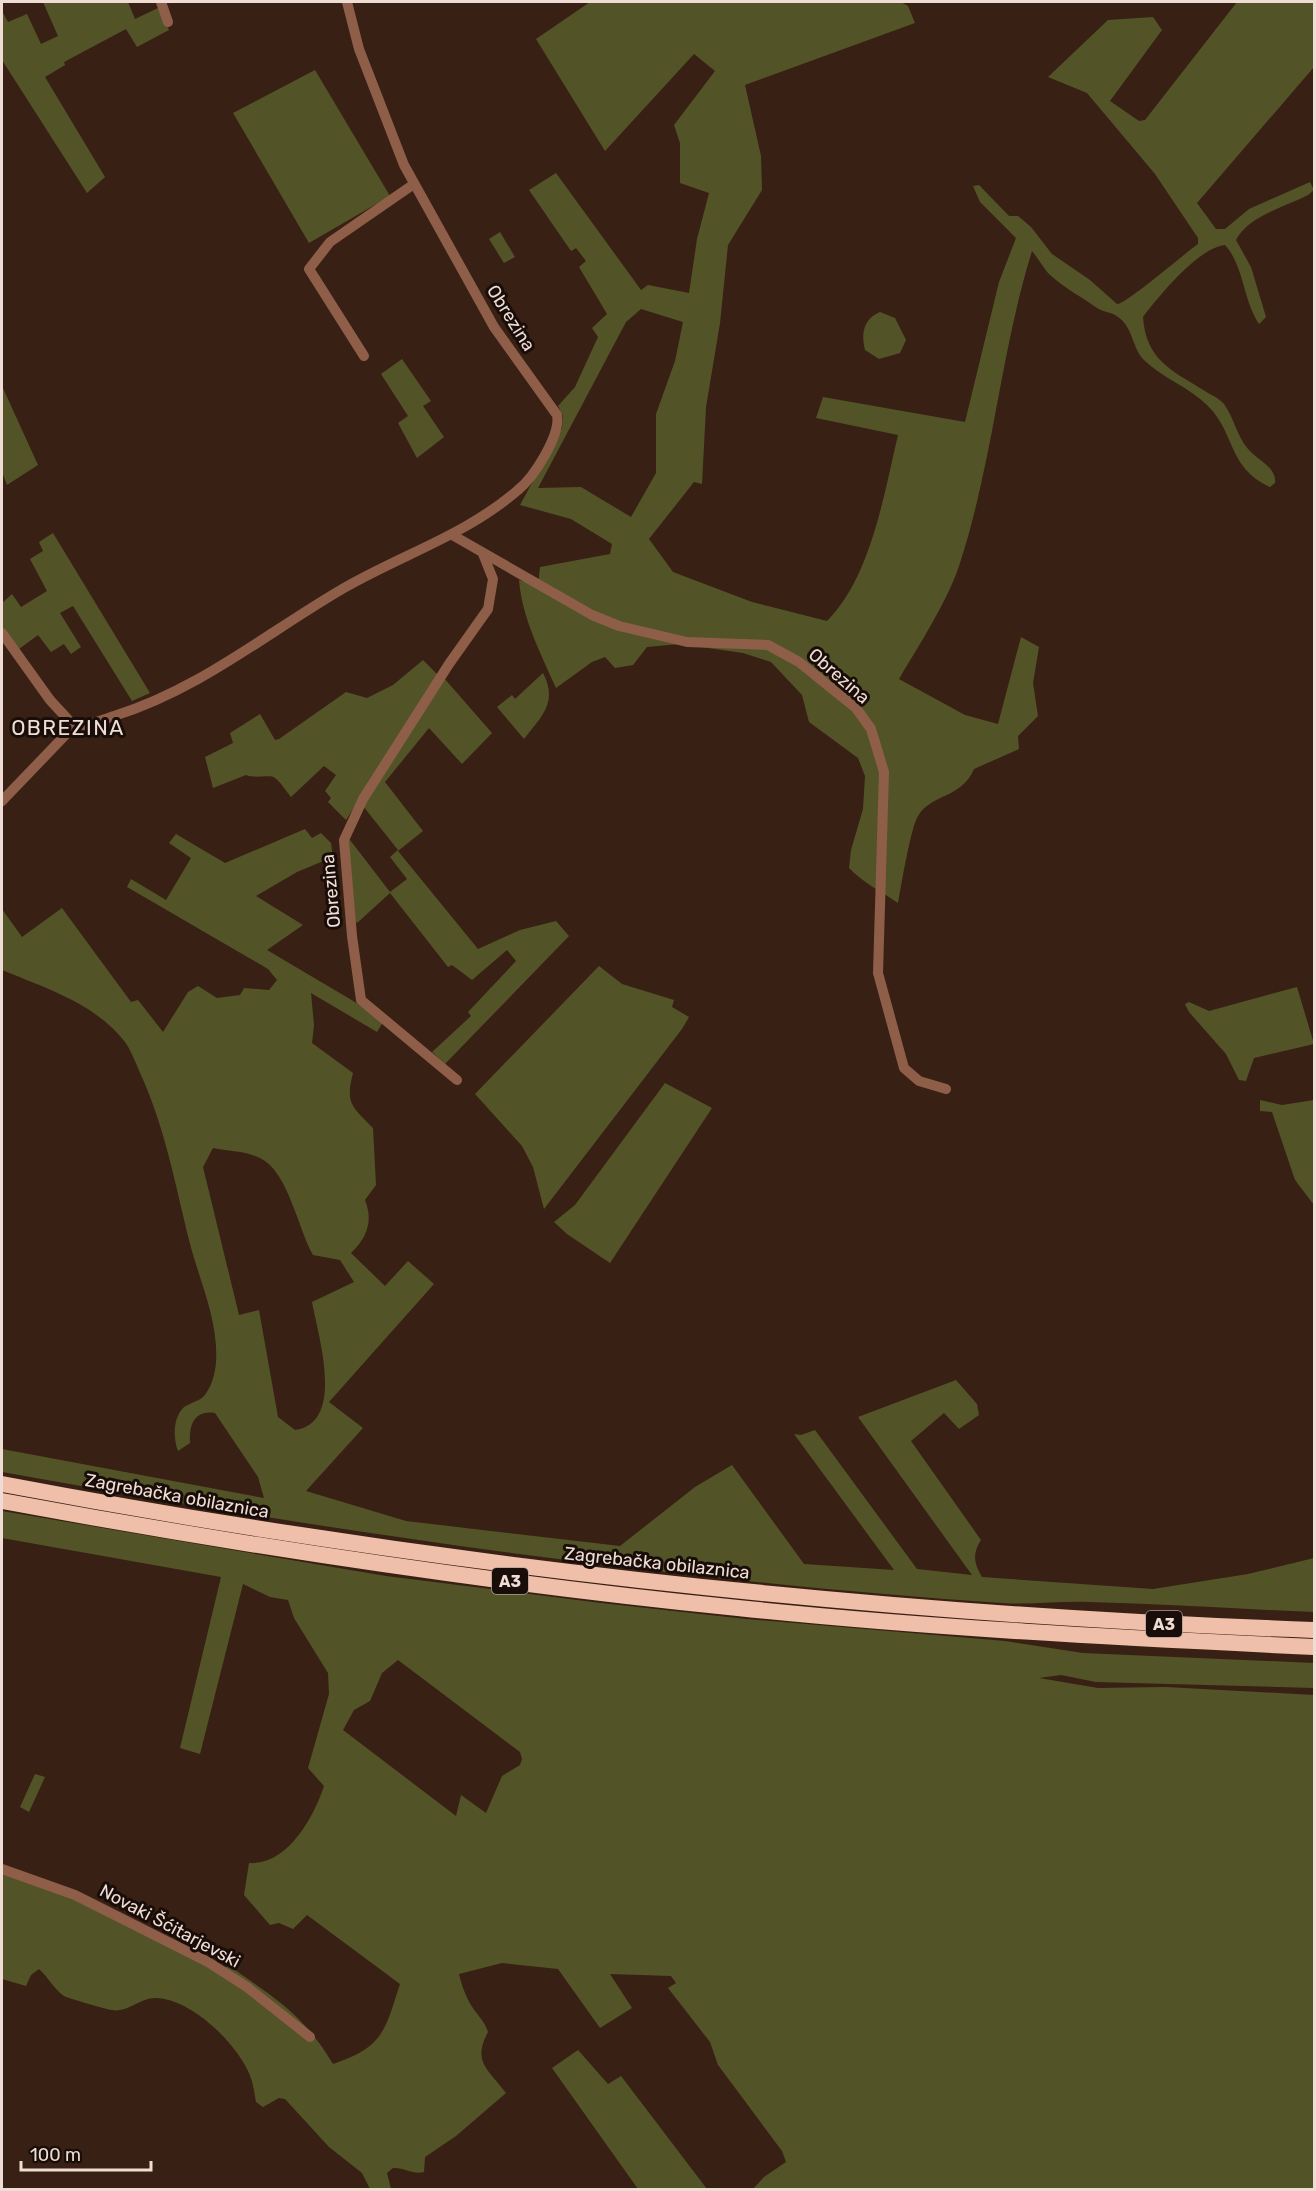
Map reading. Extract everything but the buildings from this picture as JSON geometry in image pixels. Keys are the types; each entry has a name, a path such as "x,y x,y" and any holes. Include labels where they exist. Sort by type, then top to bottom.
{"highway":[{"name":"Zagrebačka obilaznica","path":"2,1484 253,1529 406,1552 738,1592 1013,1615 1314,1630"},
{"name":"Zagrebačka obilaznica","path":"2,1501 241,1543 415,1569 738,1608 1022,1632 1314,1647"}],"street":[{"path":"161,2 168,22"},
{"name":"Obrezina","path":"74,726 86,725 146,707 343,588 453,536 507,499 529,478 549,446 559,422 554,408 494,327 414,184 397,148 358,45 347,2"},
{"path":"364,356 309,269 330,242 414,184"},
{"name":"Obrezina","path":"453,536 592,615 637,632 687,642 768,645 799,662 856,708 871,729 884,772 878,974 904,1068 919,1081 946,1089"},
{"name":"Obrezina","path":"457,1080 361,1000 353,947 344,840 363,799 448,664 488,609 493,579 483,554"},
{"path":"2,633 50,700 74,726 2,801"},
{"name":"Novaki Šćitarjevski","path":"2,1869 75,1895 208,1962 247,1987 310,2037"}],"green space":[{"path":"43,2 128,2 135,19 158,8 169,30 137,47 126,29 64,62 65,65 45,77 105,177 87,193 2,60 2,11 8,22 27,14 41,44 58,36"},
{"path":"590,2 901,2 908,6 915,23 745,85 761,156 762,190 728,245 720,323 706,407 702,484 694,482 649,539 673,572 752,602 827,621 855,582 865,558 881,508 898,435 816,418 823,397 965,422 999,282 1016,238 980,202 973,186 979,185 1009,216 1018,216 1031,227 1052,254 1090,280 1117,304 1143,288 1198,244 1198,238 1155,174 1087,93 1048,77 1108,20 1153,17 1162,30 1110,101 1139,121 1145,120 1237,2 1314,2 1314,67 1197,203 1216,229 1225,229 1249,209 1310,182 1314,190 1308,195 1258,218 1236,240 1251,267 1266,317 1259,324 1236,263 1225,245 1214,248 1191,264 1143,317 1145,332 1155,354 1171,370 1224,404 1244,444 1270,468 1275,477 1275,483 1270,487 1246,470 1223,427 1207,405 1144,360 1123,321 1116,315 1097,308 1059,283 1048,273 1032,251 1012,329 971,527 959,566 940,608 899,679 965,715 998,724 1021,637 1039,647 1033,683 1038,716 1018,736 1019,749 974,769 962,786 931,803 918,816 909,844 898,903 866,883 849,868 851,850 863,809 865,776 858,758 809,722 802,695 771,662 743,653 680,644 647,647 633,665 615,668 605,657 592,662 556,688 538,649 524,608 519,580 538,586 540,567 610,554 612,544 571,519 520,505 562,428 563,416 558,406 575,387 598,337 592,328 607,314 579,267 586,261 576,248 571,251 529,190 556,173 641,290 648,285 689,293 697,239 709,193 680,183 680,143 674,125 715,71 694,54 605,151 536,39","holes":["641,309 683,322 675,361 656,414 656,473 631,517 581,487 538,488 626,322"]},
{"path":"315,70 390,196 309,243 233,113"},
{"path":"500,232 515,257 504,263 489,239"},
{"path":"880,312 895,318 906,340 900,353 879,359 865,350 863,338 867,323"},
{"path":"402,359 431,401 423,406 444,437 417,458 398,423 408,416 381,374"},
{"path":"2,386 38,465 7,485 2,472"},
{"path":"53,533 150,693 132,701 73,606 60,613 81,647 71,654 64,644 51,652 38,635 19,649 2,627 2,603 12,594 21,607 47,591 30,559 43,551 39,542"},
{"path":"423,660 438,675 346,820 328,802 331,798 325,791 336,775 324,766 291,797 277,779 270,776 246,775 213,788 205,757 233,743 230,733 260,714 275,740 279,739 346,692 367,698 393,685"},
{"path":"543,673 549,692 546,708 524,739 497,707 512,695 515,699"},
{"path":"444,678 492,733 462,764 429,728 385,782 423,831 398,851 478,949 520,930 556,921 569,936 445,1064 432,1052 471,1016 468,1012 516,961 507,950 472,980 452,965 448,967 390,893 357,923 353,917 347,836 390,892 407,879 390,857 398,850 363,806"},
{"path":"305,829 312,838 321,833 331,843 333,857 297,872 256,896 303,925 267,950 360,1005 383,1022 377,1032 311,993 314,1025 312,1043 353,1073 350,1092 352,1104 373,1128 376,1185 365,1200 369,1221 365,1234 351,1253 385,1286 408,1261 434,1284 329,1402 363,1428 306,1491 406,1521 620,1546 695,1487 732,1465 804,1564 894,1570 794,1434 801,1435 815,1430 917,1569 972,1575 858,1417 956,1380 977,1404 979,1415 959,1429 944,1413 911,1441 981,1540 975,1558 982,1577 1153,1589 1248,1574 1314,1558 1314,1612 1089,1602 1002,1603 751,1581 375,1534 2,1472 2,1449 264,1498 258,1477 215,1413 198,1416 192,1425 190,1443 178,1451 176,1446 177,1418 185,1406 203,1397 208,1390 215,1372 216,1347 211,1316 163,1135 132,1054 113,1028 84,1007 52,990 2,970 2,909 22,937 62,908 131,1002 138,1000 163,1032 188,992 198,986 217,998 240,995 244,988 269,990 277,980 268,969 127,887 131,879 166,900 191,858 169,843 176,834 225,863","holes":["213,1148 249,1154 270,1165 285,1188 313,1255 340,1260 354,1282 312,1302 323,1355 324,1395 320,1412 311,1424 295,1430 278,1417 259,1310 239,1315 203,1167"]},
{"path":"599,966 622,984 674,1000 672,1007 689,1017 544,1209 533,1167 522,1146 475,1094"},
{"path":"1297,987 1314,1044 1254,1058 1246,1081 1239,1080 1226,1054 1189,1012 1185,1004 1189,1002 1209,1011"},
{"path":"665,1083 712,1108 610,1263 567,1234 554,1222 575,1205"},
{"path":"1260,1100 1282,1105 1314,1100 1314,1205 1295,1180 1272,1112 1260,1111"},
{"path":"2,1511 386,1576 601,1603 746,1619 1005,1641 1083,1653 1314,1663 1314,1688 1096,1682 1061,1675 1039,1678 1098,1688 1166,1687 1314,1695 1314,2189 753,2189 764,2177 786,2162 782,2151 718,2065 710,2042 668,1988 676,1983 671,1976 610,1974 632,2008 600,2028 558,1969 502,1963 459,1974 467,1998 488,2032 483,2042 484,2065 506,2093 456,2136 425,2157 424,2172 393,2168 387,2173 391,2189 370,2189 362,2173 329,2147 285,2099 279,2098 263,2107 256,2102 250,2075 232,2047 209,2023 182,2005 155,1998 123,2009 108,2009 64,1996 39,1969 31,1975 26,1986 2,1979 2,1872 83,1902 221,1967 231,1967 276,1999 300,2020 333,2064 363,2051 380,2035 386,2025 400,1984 307,1915 293,1929 279,1923 270,1925 244,1895 249,1863 263,1862 287,1848 306,1825 324,1786 308,1768 329,1694 328,1673 294,1618 288,1600 270,1597 243,1584 200,1754 180,1748 221,1577 2,1538","holes":["398,1660 520,1752 522,1759 520,1765 502,1776 486,1813 461,1795 456,1816 343,1730 354,1710 370,1701 382,1673"]},
{"path":"35,1774 45,1777 29,1812 20,1807"},
{"path":"578,2050 608,2084 621,2076 707,2189 638,2189 552,2068"}],"district":[{"name":"OBREZINA","path":"68,727"}]}
